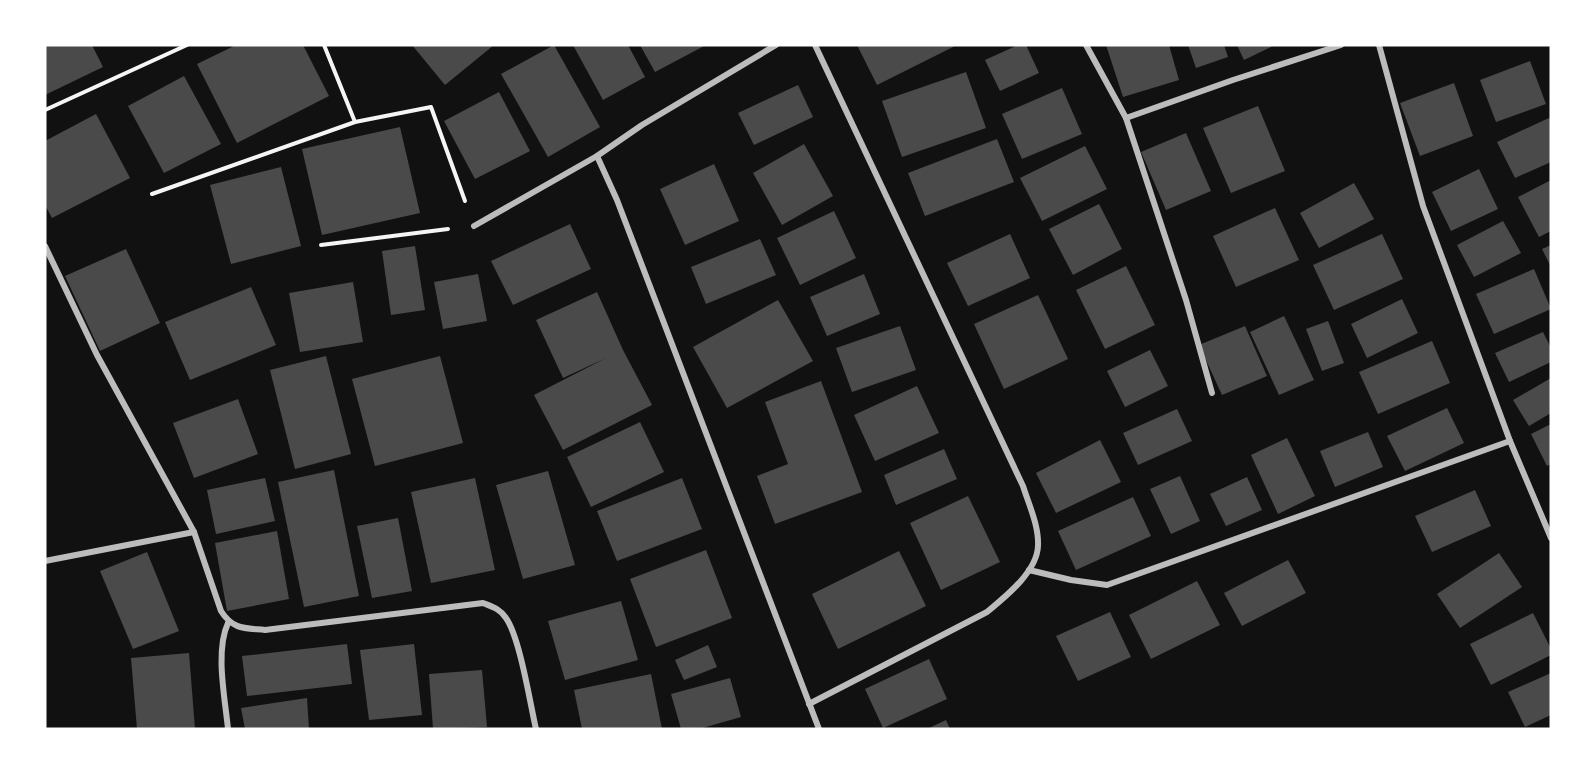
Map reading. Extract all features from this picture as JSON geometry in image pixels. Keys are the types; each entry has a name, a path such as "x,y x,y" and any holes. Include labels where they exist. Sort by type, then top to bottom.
{"street":[{"path":"474,226 597,156 642,125 776,45"},
{"path":"809,704 987,612 1012,591 1029,570 1038,547 1034,520 1023,486 815,45"},
{"path":"1086,45 1126,118 1186,300 1212,393"},
{"path":"1126,118 1341,45"},
{"path":"1379,45 1423,206 1510,441 1551,538"},
{"path":"597,156 622,212 819,729"},
{"path":"45,246 97,355 194,532 221,611 228,623 242,628 265,630 483,603 498,608 508,620 517,647 536,729"},
{"path":"1029,570 1071,580 1107,585 1510,441"},
{"path":"45,561 194,532"},
{"path":"228,623 223,634 222,650 228,729"}],"path":[{"path":"45,110 187,45"},
{"path":"324,45 355,122"},
{"path":"152,194 355,122 431,107 474,226 321,245"}],"building":[{"path":"45,45 92,45 103,67 45,95"},
{"path":"236,45 303,45 329,96 237,143 197,64"},
{"path":"412,45 494,45 445,85"},
{"path":"554,45 600,127 548,157 501,74"},
{"path":"573,45 628,45 645,77 603,100"},
{"path":"640,45 706,45 655,72"},
{"path":"857,45 957,45 877,85"},
{"path":"1018,45 1026,45 1039,73 1000,91 985,60"},
{"path":"1106,45 1169,45 1179,80 1123,97"},
{"path":"1188,45 1224,45 1228,57 1196,68"},
{"path":"1237,45 1275,45 1244,60"},
{"path":"1530,61 1546,104 1496,122 1480,80"},
{"path":"966,72 986,128 902,157 882,101"},
{"path":"184,76 221,144 164,173 128,106"},
{"path":"1454,83 1473,136 1420,156 1400,103"},
{"path":"798,85 813,117 754,145 738,113"},
{"path":"1062,88 1082,134 1022,159 1002,114"},
{"path":"499,92 530,151 475,179 444,121"},
{"path":"1258,106 1285,171 1231,193 1203,128"},
{"path":"96,114 130,178 52,218 45,205 45,141"},
{"path":"1549,118 1551,121 1551,162 1515,178 1497,142"},
{"path":"400,127 420,213 322,235 302,149"},
{"path":"1186,133 1211,191 1166,210 1141,152"},
{"path":"997,139 1014,182 925,216 908,173"},
{"path":"804,144 833,196 782,225 753,173"},
{"path":"1085,146 1107,189 1042,221 1020,178"},
{"path":"714,164 739,221 685,245 660,189"},
{"path":"281,167 301,246 231,264 210,185"},
{"path":"1479,169 1498,209 1451,231 1432,192"},
{"path":"1551,180 1551,231 1539,237 1518,197"},
{"path":"1354,183 1374,219 1319,248 1300,213"},
{"path":"1099,204 1122,249 1073,275 1049,229"},
{"path":"1275,208 1299,260 1236,287 1213,236"},
{"path":"834,211 856,258 800,285 777,238"},
{"path":"1503,221 1521,253 1474,277 1457,245"},
{"path":"570,224 591,269 513,305 491,261"},
{"path":"1010,234 1030,278 968,306 947,263"},
{"path":"1382,234 1403,279 1334,310 1313,265"},
{"path":"760,239 776,275 706,304 691,267"},
{"path":"1551,245 1551,267 1542,249"},
{"path":"415,246 425,310 391,315 382,251"},
{"path":"126,249 160,323 100,351 65,276"},
{"path":"1126,266 1155,325 1105,349 1076,290"},
{"path":"1534,269 1551,309 1494,334 1476,294"},
{"path":"478,274 487,321 443,329 434,282"},
{"path":"864,274 880,314 827,336 810,297"},
{"path":"353,282 363,342 300,352 289,293"},
{"path":"251,287 276,345 190,380 165,322"},
{"path":"597,292 623,350 652,405 563,450 534,395 606,358 563,378 536,320"},
{"path":"1038,295 1068,359 1004,389 974,324"},
{"path":"1402,299 1418,333 1367,358 1351,324"},
{"path":"778,300 813,361 727,408 693,347"},
{"path":"1284,316 1314,380 1279,395 1250,332"},
{"path":"1328,321 1344,363 1322,371 1306,329"},
{"path":"900,326 916,370 852,392 836,348"},
{"path":"1245,326 1267,376 1222,395 1199,345"},
{"path":"1543,332 1551,348 1551,362 1509,382 1495,353"},
{"path":"1432,341 1450,383 1378,414 1359,372"},
{"path":"1150,350 1168,386 1125,407 1107,371"},
{"path":"326,356 351,454 295,469 270,370"},
{"path":"440,356 463,443 375,466 352,379"},
{"path":"1551,378 1551,413 1529,426 1513,400"},
{"path":"821,381 862,492 775,524 757,476 788,464 765,402"},
{"path":"917,386 939,433 875,461 854,415"},
{"path":"238,399 258,454 194,478 173,423"},
{"path":"1447,408 1464,443 1405,471 1387,436"},
{"path":"1177,409 1192,441 1138,465 1123,433"},
{"path":"640,422 664,472 591,507 567,457"},
{"path":"1551,424 1551,464 1547,466 1531,434"},
{"path":"1368,432 1383,467 1335,487 1320,451"},
{"path":"1287,438 1315,496 1278,514 1251,455"},
{"path":"1100,440 1121,482 1056,513 1036,473"},
{"path":"944,449 957,479 896,505 884,475"},
{"path":"334,470 359,596 304,607 278,482"},
{"path":"548,471 575,565 523,579 496,485"},
{"path":"1180,476 1200,521 1171,534 1150,489"},
{"path":"1247,477 1262,510 1226,526 1210,494"},
{"path":"265,478 275,521 216,534 207,490"},
{"path":"475,478 495,570 431,583 411,492"},
{"path":"682,478 702,529 617,561 597,511"},
{"path":"1475,490 1491,526 1432,552 1415,516"},
{"path":"968,496 1000,562 941,590 910,523"},
{"path":"1133,497 1151,536 1076,570 1058,531"},
{"path":"398,518 412,591 372,598 357,526"},
{"path":"277,531 289,599 227,611 215,543"},
{"path":"706,550 732,618 656,647 630,579"},
{"path":"899,551 926,606 838,649 812,594"},
{"path":"147,552 179,631 133,649 100,571"},
{"path":"1499,553 1522,587 1460,628 1437,594"},
{"path":"1288,560 1306,593 1242,626 1224,593"},
{"path":"1197,581 1220,625 1151,659 1129,615"},
{"path":"621,601 638,660 565,680 548,621"},
{"path":"1110,612 1131,657 1078,681 1056,636"},
{"path":"1533,613 1551,649 1551,655 1491,685 1470,644"},
{"path":"347,644 352,684 247,696 242,656"},
{"path":"414,644 422,715 369,720 360,650"},
{"path":"708,645 717,667 684,680 675,660"},
{"path":"189,653 195,729 137,729 131,658"},
{"path":"929,659 947,699 883,728 865,689"},
{"path":"482,670 487,727 433,729 429,674"},
{"path":"1551,673 1551,715 1525,727 1508,692"},
{"path":"651,674 662,729 582,729 574,690"},
{"path":"730,678 741,717 699,729 681,729 671,694"},
{"path":"307,698 309,729 245,729 241,708"},
{"path":"946,720 950,729 927,729"}]}
